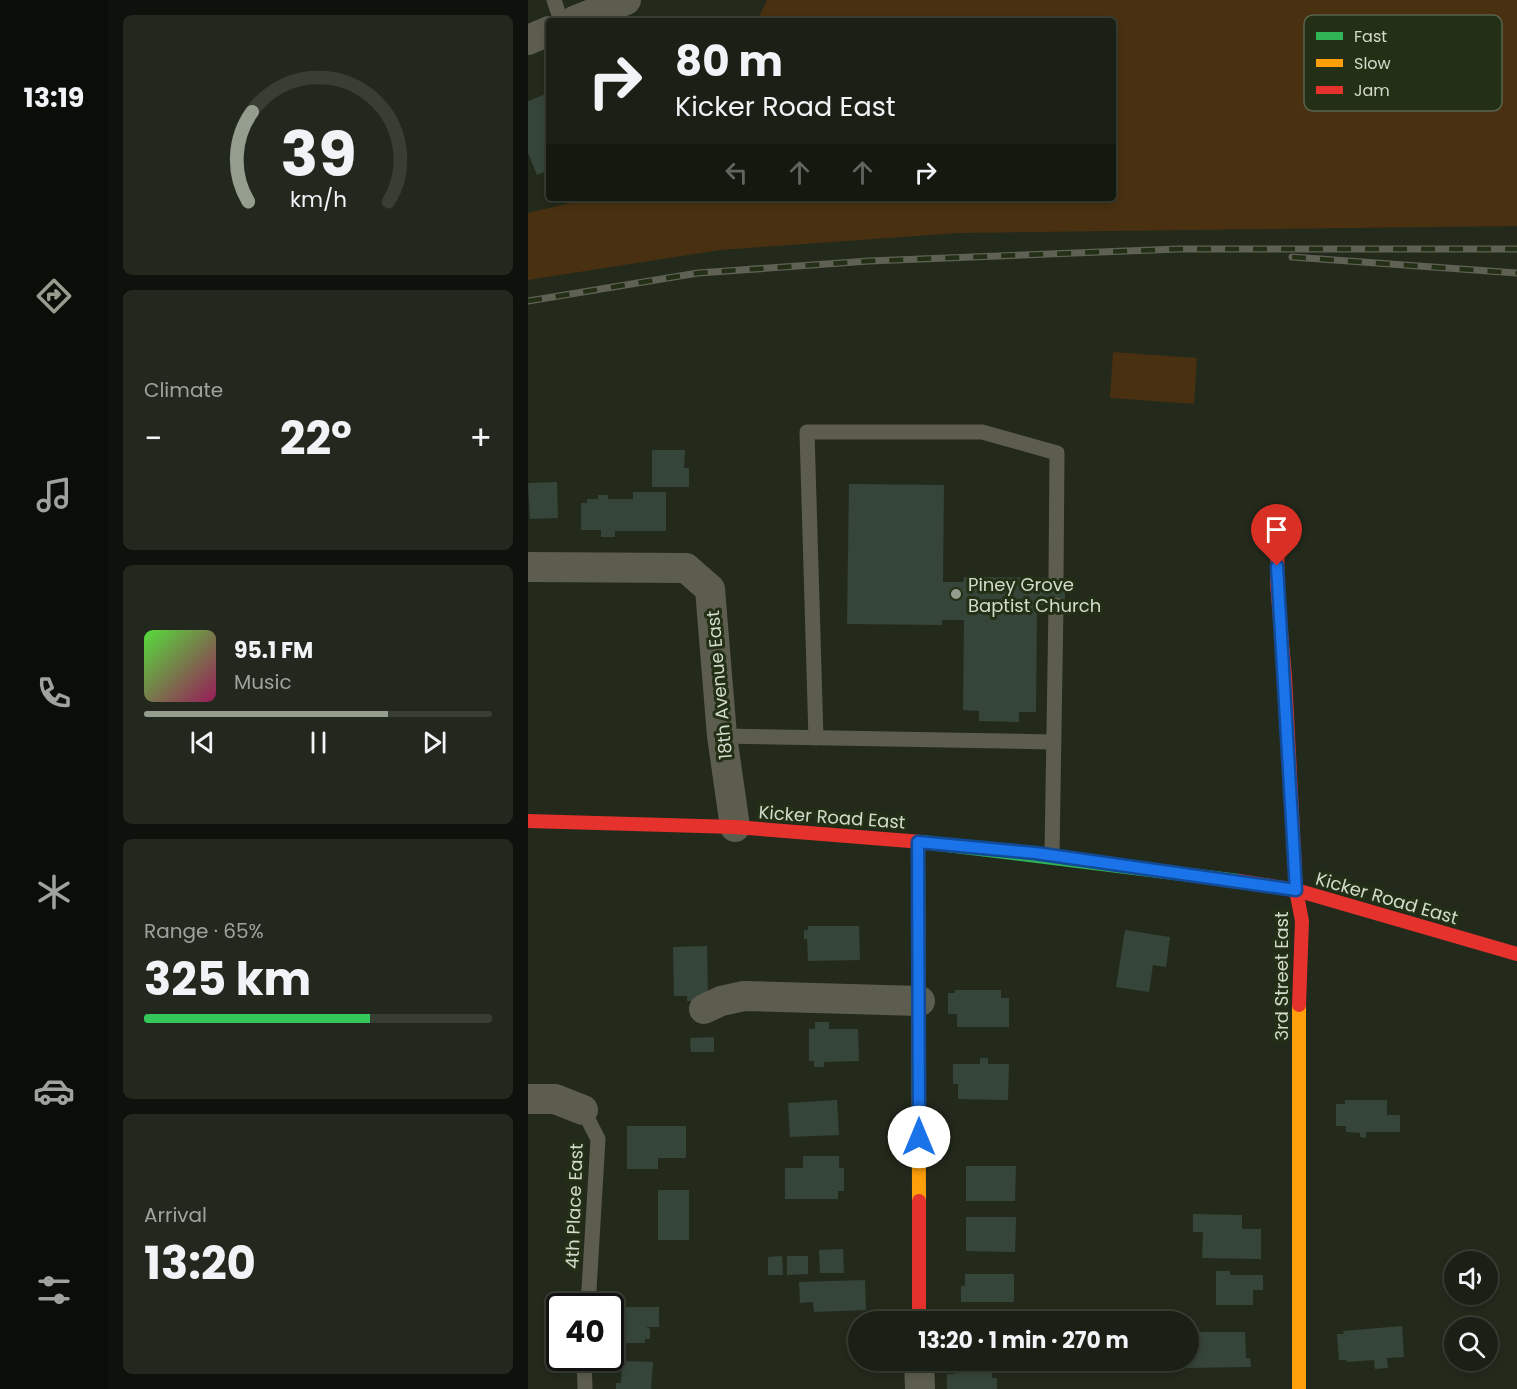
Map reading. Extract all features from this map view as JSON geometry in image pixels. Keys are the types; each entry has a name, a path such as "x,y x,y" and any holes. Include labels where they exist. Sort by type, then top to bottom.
{"street":[{"path":"581,18 626,0"},
{"path":"528,40 546,32"},
{"name":"3rd Street East","path":"1278,528 1277,584 1285,677 1296,890 1302,921 1299,1011 1299,1389"},
{"name":"18th Avenue East","path":"528,567 686,568 710,589 722,736 735,827"},
{"name":"Kicker Road East","path":"528,821 735,827 1052,855 1296,890 1517,954"},
{"path":"918,842 919,1311"},
{"path":"704,1009 721,1000 744,996 920,1000"},
{"path":"528,1100 555,1099 583,1110"},
{"path":"919,1371 920,1389"}],"lane":[{"path":"554,0 560,18"},
{"path":"816,738 807,432 982,432 1057,453 1056,578"},
{"path":"1052,855 1056,605"},
{"path":"722,736 1053,742"},
{"name":"4th Place East","path":"583,1110 598,1139 589,1293"},
{"path":"584,1371 585,1389"}],"shaded area":[{"path":"767,0 1517,0 1517,226 958,233 720,250 528,280 528,213 578,201 1116,201 1116,18 758,18"},
{"path":"1113,352 1197,358 1194,404 1110,398"}],"building":[{"path":"546,94 546,171 537,175 528,153 528,101"},
{"path":"652,450 685,450 684,468 689,468 689,487 652,487"},
{"path":"557,482 558,518 530,519 528,483"},
{"name":"Piney Grove Baptist Church","path":"849,484 944,485 943,582 963,582 964,577 1065,578 1065,605 1037,605 1036,712 1019,712 1019,722 979,721 979,711 963,710 964,620 942,620 942,625 847,624"},
{"path":"633,492 666,492 666,531 615,531 615,537 601,537 601,530 581,530 581,503 587,503 587,499 598,499 598,495 608,495 608,499 633,499"},
{"path":"808,926 859,926 860,960 808,961 807,939 804,939 804,930 808,930"},
{"path":"1125,930 1170,937 1166,967 1153,965 1149,992 1116,987"},
{"path":"707,946 708,996 695,996 695,1001 687,1001 687,996 674,996 673,947"},
{"path":"955,990 1001,990 1001,998 1009,998 1009,1027 957,1027 957,1014 948,1014 948,993 955,993"},
{"path":"815,1022 829,1022 829,1029 858,1029 859,1061 824,1062 824,1067 814,1067 814,1061 809,1061 809,1029 815,1029"},
{"path":"714,1037 714,1052 691,1052 690,1038"},
{"path":"980,1058 988,1058 988,1064 1009,1064 1008,1100 958,1099 958,1084 953,1084 953,1064 980,1064"},
{"path":"837,1100 839,1135 790,1137 788,1103"},
{"path":"1345,1100 1387,1100 1387,1115 1400,1115 1400,1132 1366,1132 1366,1138 1360,1137 1360,1133 1346,1132 1346,1126 1336,1126 1336,1104 1345,1104"},
{"path":"627,1126 686,1126 686,1158 658,1158 658,1169 627,1169"},
{"path":"803,1156 839,1156 839,1168 844,1168 844,1191 838,1191 838,1199 785,1199 785,1168 803,1168"},
{"path":"966,1166 1016,1166 1015,1201 966,1201"},
{"path":"658,1190 689,1190 689,1240 658,1240"},
{"path":"1193,1214 1242,1215 1242,1229 1261,1229 1261,1259 1202,1258 1203,1232 1193,1232"},
{"path":"966,1217 1016,1217 1015,1252 966,1251"},
{"path":"843,1249 844,1273 820,1273 819,1250"},
{"path":"782,1256 783,1275 768,1275 768,1257"},
{"path":"787,1256 808,1256 808,1274 787,1275"},
{"path":"1216,1271 1230,1271 1230,1275 1263,1275 1263,1290 1253,1290 1253,1305 1216,1305"},
{"path":"965,1274 1014,1274 1014,1302 961,1302 961,1286 965,1286"},
{"path":"865,1280 866,1310 814,1312 813,1302 800,1303 799,1282"},
{"path":"624,1307 659,1307 659,1327 646,1327 650,1329 650,1339 645,1339 645,1343 624,1343"},
{"path":"1402,1326 1404,1357 1387,1358 1388,1368 1375,1369 1374,1360 1347,1362 1339,1360 1337,1334 1344,1334 1343,1331"},
{"path":"1199,1332 1245,1332 1246,1358 1250,1358 1251,1367 1199,1368"},
{"path":"624,1361 653,1362 651,1389 616,1389 616,1383 621,1383"},
{"path":"954,1371 992,1371 992,1378 997,1378 997,1389 947,1389 947,1374 954,1374"}],"railway":[{"path":"528,301 698,273 869,261 1178,249 1517,249"},
{"path":"1292,257 1517,273"}],"traffic: fast":[{"path":"922,842 1239,881"}],"traffic: slow":[{"path":"918,842 919,1201"},
{"path":"1299,1005 1299,1389"}],"traffic: jam":[{"path":"1278,528 1277,584 1285,677 1296,890 1302,921 1299,1005"},
{"path":"528,821 735,827 922,842"},
{"path":"1239,881 1296,890 1517,954"},
{"path":"919,1201 919,1311"}],"place":[{"name":"Piney Grove Baptist Church","path":"956,594"}],"route":[{"path":"919,1137 918,842 1035,853 1296,890 1277,566"}]}
